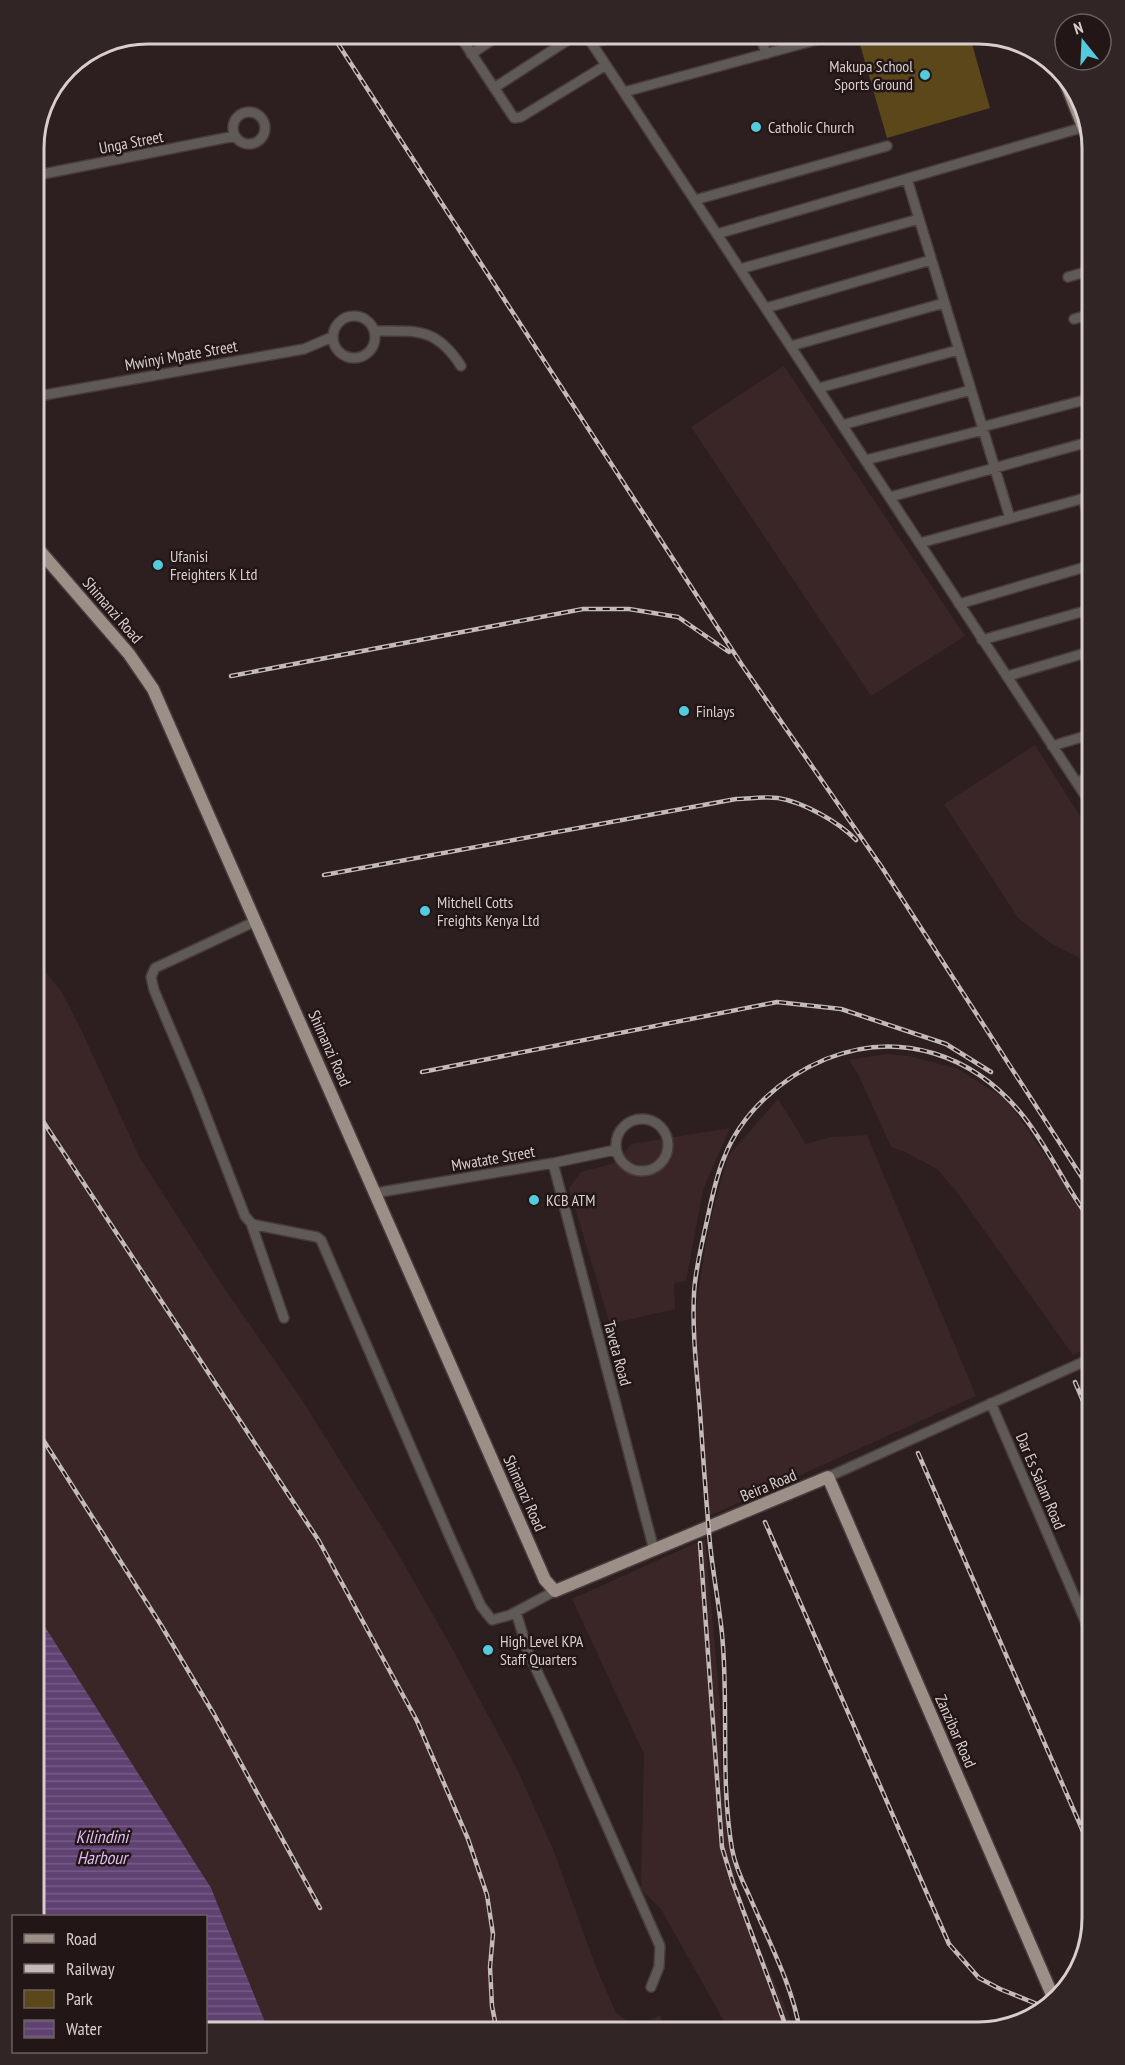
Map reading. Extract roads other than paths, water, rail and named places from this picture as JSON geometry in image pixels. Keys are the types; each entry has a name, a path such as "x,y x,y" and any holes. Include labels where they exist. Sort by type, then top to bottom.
{"main road":[{"name":"Shimanzi Road","path":"44,556 143,672 167,718 545,1580 555,1592"},
{"name":"Beira Road","path":"555,1592 828,1478"},
{"name":"Zanzibar Road","path":"828,1478 1050,1992"}],"street":[{"path":"465,44 510,115 516,118 606,65"},
{"path":"471,54 486,44"},
{"path":"494,88 562,44"},
{"path":"593,44 1082,791"},
{"path":"763,44 766,54"},
{"path":"624,92 802,44"},
{"path":"717,234 1080,128"},
{"name":"Unga Street","path":"44,174 235,136"},
{"path":"695,200 887,146"},
{"path":"907,179 1010,518"},
{"path":"740,269 919,219"},
{"path":"766,308 931,260"},
{"path":"1068,277 1082,273"},
{"path":"791,346 944,303"},
{"name":"Mwinyi Mpate Street","path":"44,395 304,349 332,337 335,326 343,318 355,315 366,319 375,331"},
{"path":"1074,320 1082,317"},
{"path":"332,337 334,347 340,354 349,358 358,358 367,354 373,346 375,331 414,331 435,337 453,354 461,366"},
{"path":"819,388 958,350"},
{"path":"842,424 971,390"},
{"path":"866,460 1082,401"},
{"path":"890,497 1082,444"},
{"path":"920,543 1082,499"},
{"path":"959,604 1082,568"},
{"path":"982,640 1082,612"},
{"path":"1008,676 1082,654"},
{"path":"1052,746 1082,737"},
{"path":"1076,782 1082,780"},
{"path":"256,921 155,968 151,983 245,1216 251,1223 285,1318"},
{"path":"648,1119 662,1128 667,1136 667,1153 663,1161 649,1171 632,1170 624,1165 615,1150 618,1133 630,1121 648,1119"},
{"name":"Mwatate Street","path":"375,1193 553,1163 615,1150"},
{"name":"Taveta Road","path":"553,1163 654,1550"},
{"path":"251,1223 317,1237 321,1240 482,1606 492,1620 516,1612 555,1592"},
{"name":"Beira Road","path":"828,1478 1082,1362"},
{"name":"Dar Es Salam Road","path":"991,1403 1082,1614"},
{"path":"516,1612 528,1652 660,1947 659,1967 651,1987"}],"water":[{"name":"Kilindini Harbour","path":"44,1625 211,1888 265,2021 207,2021 207,1915 44,1915"}],"railway":[{"path":"338,44 742,665 881,866 1082,1178"},
{"path":"231,676 583,609 629,609 678,617 729,652"},
{"path":"324,875 736,799 762,797 788,800 809,808 830,820 856,840"},
{"path":"422,1072 777,1002 841,1009 946,1044 991,1072"},
{"path":"798,2022 786,1980 737,1867 728,1823 724,1661 710,1544 694,1323 697,1268 721,1166 731,1142 752,1112 765,1098 794,1076 826,1059 854,1050 881,1047 908,1048 959,1063 1004,1095 1024,1117 1082,1208"},
{"path":"44,1123 319,1541 417,1721 468,1839 487,1895 493,1934 490,1967 495,2021"},
{"path":"1075,1382 1082,1398"},
{"path":"44,1441 161,1625 215,1716 320,1908"},
{"path":"918,1453 1082,1829"},
{"path":"765,1522 949,1944 979,1978 1036,2004"},
{"path":"700,1543 722,1847 784,2022"}],"place":[{"name":"Makupa School Sports Ground","path":"925,75"},
{"name":"Catholic Church","path":"756,127"},
{"name":"Ufanisi Freighters K Ltd","path":"158,565"},
{"name":"Finlays","path":"684,711"},
{"name":"Mitchell Cotts Freights Kenya Ltd","path":"425,911"},
{"name":"KCB ATM","path":"534,1200"},
{"name":"High Level KPA Staff Quarters","path":"488,1650"}]}
